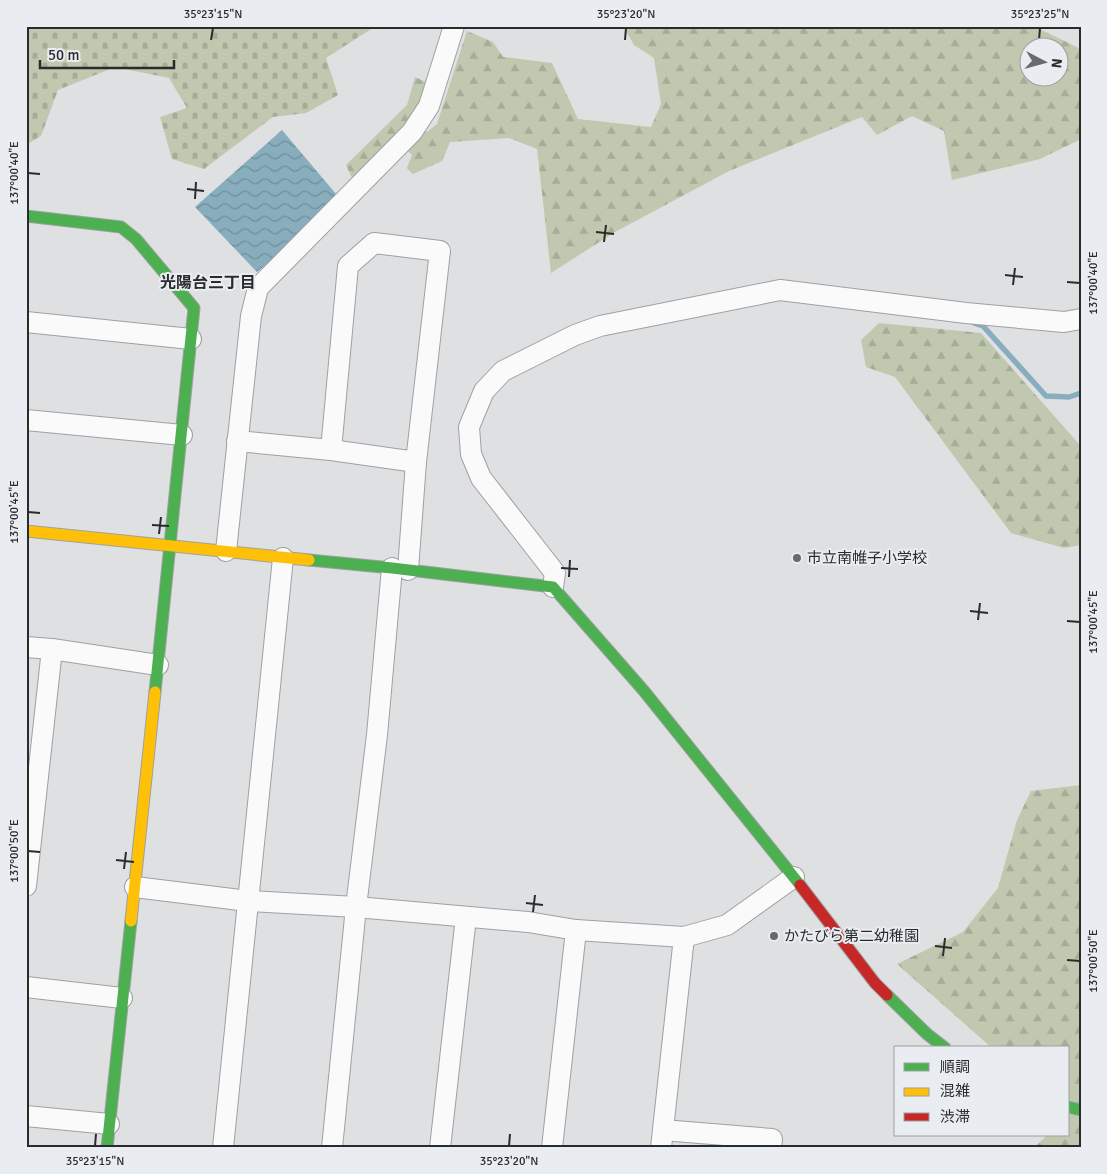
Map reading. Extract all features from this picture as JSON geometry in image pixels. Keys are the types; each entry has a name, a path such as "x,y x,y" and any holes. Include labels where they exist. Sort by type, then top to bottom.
{"street":[{"path":"226,552 250,316 258,288 412,132 429,106 454,26"},
{"path":"26,216 121,227 136,239 194,308 171,546 107,1148"},
{"path":"331,450 348,266 374,243 440,251 416,462 377,735 356,907 332,1148"},
{"path":"553,587 554,573 481,478 471,454 469,427 484,391 503,372 575,335 600,326 780,290 976,314 1064,322 1081,319"},
{"path":"26,322 191,339"},
{"path":"26,420 182,435"},
{"path":"237,441 331,450 416,462"},
{"path":"26,531 400,569 553,587 644,691 794,877 875,982 900,1009 942,1046"},
{"path":"223,1148 284,558"},
{"path":"26,647 52,649 158,665"},
{"path":"26,886 52,649"},
{"path":"135,888 248,900 528,922 576,930 684,937 727,925 794,877"},
{"path":"440,1148 466,917"},
{"path":"552,1148 576,930"},
{"path":"684,937 662,1139 772,1139 771,1148"},
{"path":"26,987 122,998"},
{"path":"26,1116 109,1124"}],"green space":[{"path":"26,26 376,26 326,58 338,95 306,113 273,117 204,169 172,159 160,117 187,108 169,78 115,67 58,90 41,136 26,145"},
{"path":"623,26 1033,26 1058,38 1020,38 1020,88 1070,88 1070,44 1081,49 1081,139 1040,159 952,180 944,131 912,116 877,135 862,117 729,171 615,232 551,273 537,149 509,138 450,142 442,161 413,174 407,168 412,155 398,141 352,178 346,165 407,105 415,77 430,84 414,122 427,132 437,124 467,31 493,42 503,57 552,63 578,119 651,127 661,104 654,58 634,45"},
{"path":"879,323 981,333 1079,444 1081,443 1081,545 1064,548 1011,533 895,377 866,367 861,340"},
{"path":"1081,785 1081,1148 1034,1148 1046,1136 1070,1136 1070,1046 990,1046 897,964 963,932 998,888 1017,820 1031,791"}],"water":[{"path":"282,130 342,201 257,272 195,207"}],"waterway":[{"path":"974,323 983,326 1046,396 1069,397 1081,393"}],"traffic: fast":[{"path":"26,216 121,227 136,239 194,308 155,692"},
{"path":"309,560 553,587 644,691 800,885"},
{"path":"107,1148 131,921"},
{"path":"887,995 927,1034 942,1046"},
{"path":"1070,1107 1081,1110"}],"traffic: slow":[{"path":"26,531 309,560"},
{"path":"131,921 155,692"}],"traffic: jam":[{"path":"800,885 875,983 887,995"}],"place":[{"name":"市立南帷子小学校","path":"797,558"},
{"name":"かたびら第二幼稚園","path":"774,936"}],"district":[{"name":"光陽台三丁目","path":"208,282"}]}
